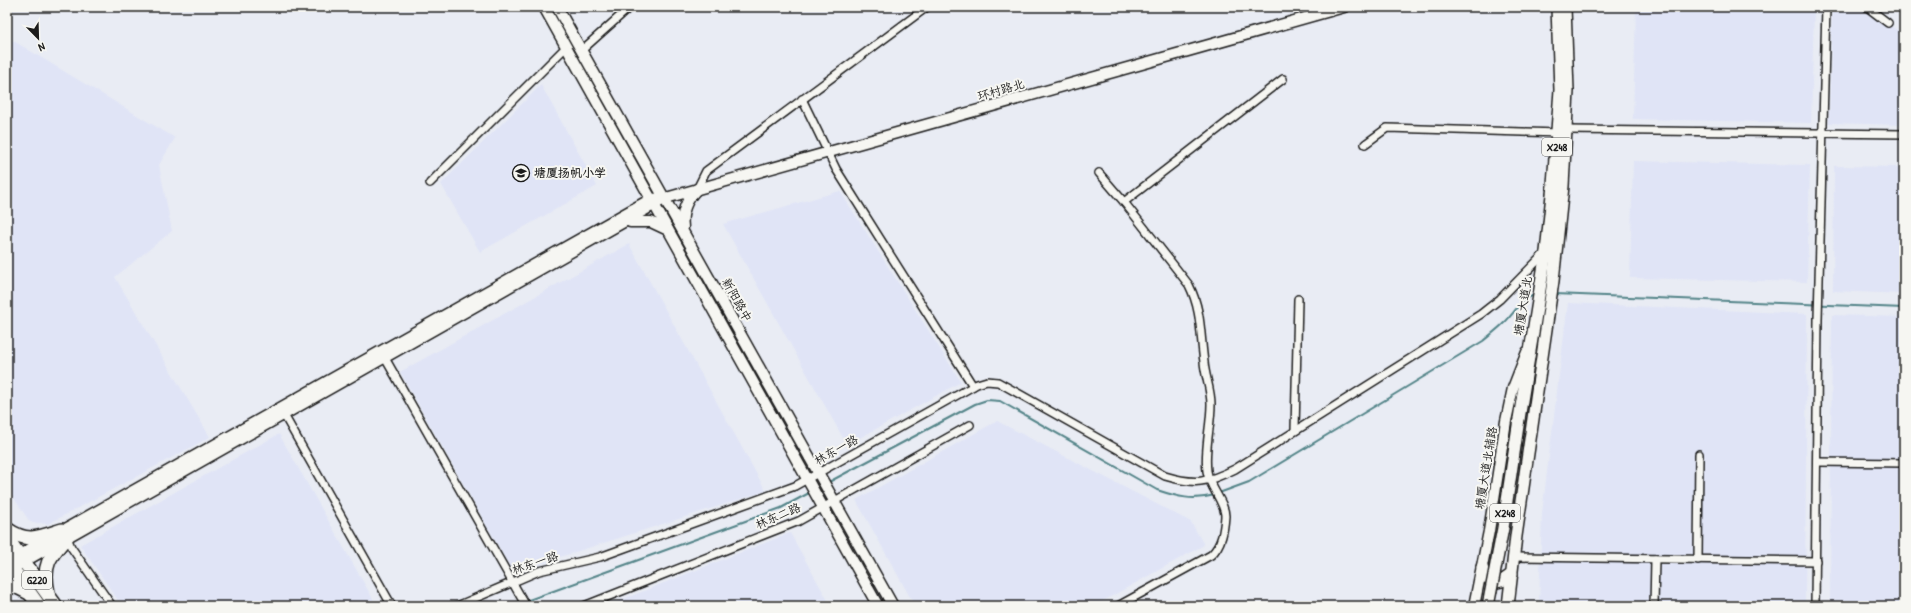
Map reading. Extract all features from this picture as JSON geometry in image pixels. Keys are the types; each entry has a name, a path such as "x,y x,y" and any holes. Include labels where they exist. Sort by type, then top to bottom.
{"highway":[{"path":"7,529 22,538 31,539 65,533"},
{"path":"53,601 46,580 46,565 65,533"},
{"name":"G220","path":"7,538 12,563 30,594 39,606"},
{"name":"G220","path":"12,563 53,601"},
{"path":"7,585 19,588 30,594"}],"main road":[{"name":"塘厦大道北","path":"1508,606 1552,285 1562,131 1557,7"},
{"name":"塘厦大道北","path":"1488,606 1503,528 1532,330 1546,252 1568,90 1565,7"},
{"path":"1482,567 1486,577 1493,583 1502,581 1512,574"}],"street":[{"path":"544,7 878,606"},
{"name":"新阳路中","path":"557,7 666,198 893,606"},
{"path":"562,7 567,24"},
{"path":"582,50 630,7"},
{"path":"684,231 682,220 684,209 689,198 697,189 706,171 927,7"},
{"name":"环村路北","path":"653,202 1344,7"},
{"path":"1815,606 1818,319 1826,7"},
{"path":"1867,7 1888,23"},
{"path":"430,183 566,47"},
{"path":"1124,202 1283,79"},
{"path":"802,99 836,169 973,386"},
{"path":"1365,144 1387,128 1904,134"},
{"path":"1099,173 1124,202 1189,285 1199,309 1204,363 1211,404 1206,470 1208,481 1221,503 1225,515 1218,548 1211,555 1118,606"},
{"path":"625,213 637,200 640,191 639,177"},
{"path":"12,563 625,213 653,202"},
{"path":"65,533 284,415 620,225 653,202"},
{"path":"620,225 645,221 657,224 668,230"},
{"path":"1208,481 1235,468 1481,314 1500,299 1546,252"},
{"path":"1295,430 1298,299"},
{"name":"塘厦大道北辅路","path":"1475,604 1509,405 1513,388 1530,343"},
{"path":"385,358 526,606"},
{"name":"林东一路","path":"457,606 512,582 554,566 600,557 795,486 809,483 973,386 987,381 998,382 1165,476 1190,482 1208,481"},
{"path":"284,415 392,606"},
{"name":"林东二路","path":"584,606 799,521 821,504 970,425"},
{"path":"1698,560 1699,454"},
{"path":"1817,462 1904,463"},
{"path":"65,533 71,548 112,606"},
{"path":"1514,558 1816,561"},
{"path":"1654,606 1655,559"}],"shaded area":[{"path":"1636,7 1814,7 1811,123 1633,119"},
{"path":"1832,7 1859,7 1904,34 1904,294 1833,291 1834,166 1902,167 1903,125 1829,123"},
{"path":"7,37 175,138 159,165 172,231 115,277 210,437 48,524 30,522 7,488"},
{"name":"塘厦扬帆小学","path":"541,85 597,186 480,252 441,184"},
{"path":"1633,161 1810,165 1807,282 1630,278"},
{"path":"840,191 961,382 847,445 723,224"},
{"path":"629,244 766,491 513,572 400,372"},
{"path":"1568,303 1807,314 1805,606 1539,606 1542,513"},
{"path":"1832,315 1904,317 1904,606 1830,606"},
{"path":"997,421 1191,522 1204,545 1094,606 915,606 856,500"},
{"path":"279,434 377,606 122,606 80,545"},
{"path":"790,533 831,606 606,606"}],"waterway":[{"path":"1555,294 1904,308"},
{"path":"1219,493 1249,482 1483,341 1497,330 1522,302 1535,295"},
{"path":"827,483 975,404 987,400 1000,401 1157,490 1172,495 1192,498 1215,495"},
{"path":"526,601 781,508 811,492"},
{"path":"514,606 522,603"}],"place":[{"name":"塘厦扬帆小学","path":"521,173"}]}
